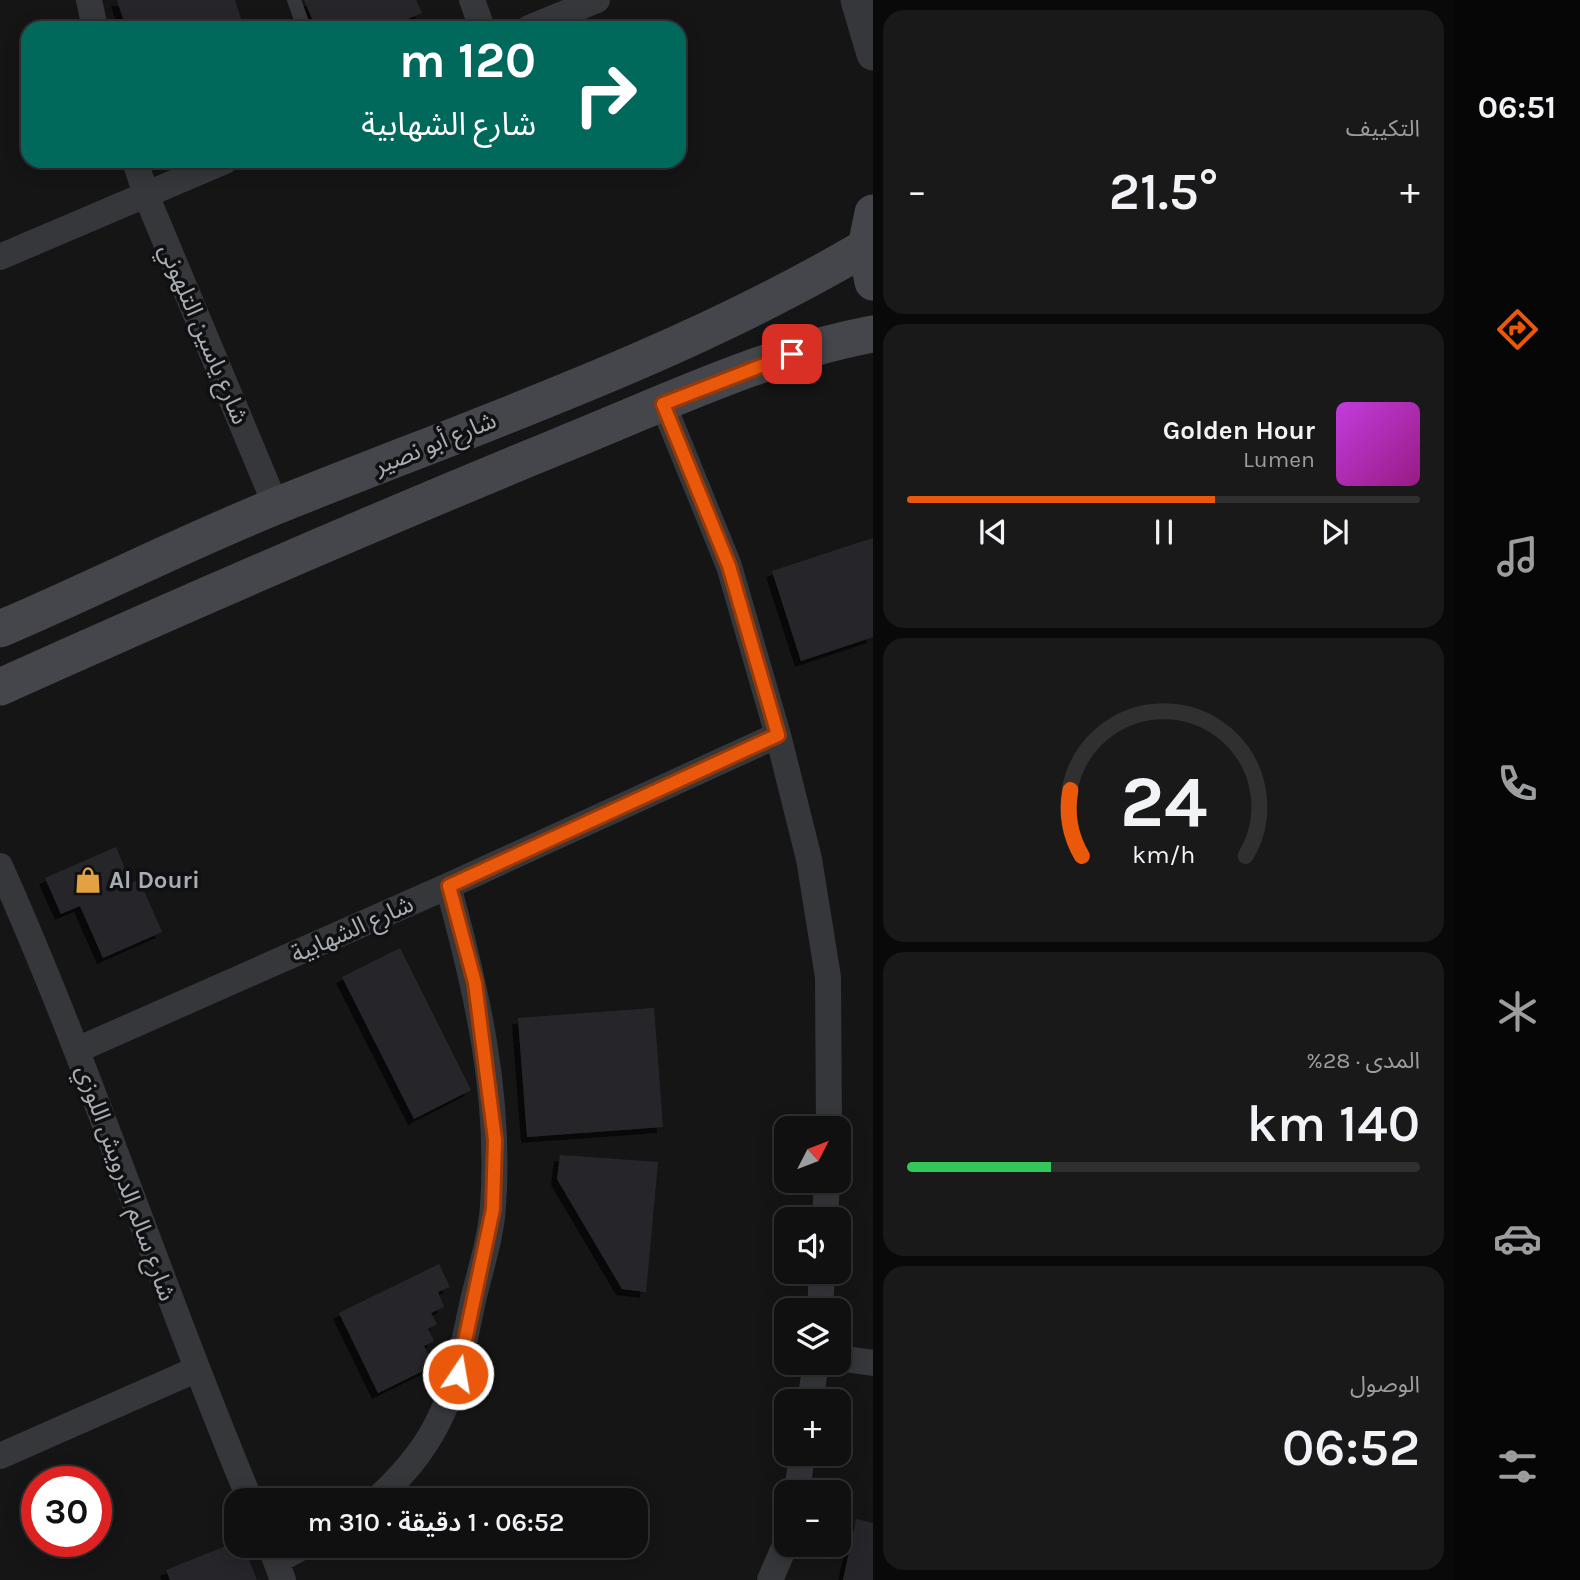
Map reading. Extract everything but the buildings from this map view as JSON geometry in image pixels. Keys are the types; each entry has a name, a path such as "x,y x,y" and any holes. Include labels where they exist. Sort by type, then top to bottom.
{"main road":[{"name":"شارع أبو نصير","path":"0,629 276,506 688,339 790,292 871,247"},
{"name":"شارع أبو نصير","path":"0,687 419,504 663,404 817,345 873,334"}],"street":[{"path":"89,0 94,21"},
{"path":"472,0 480,21"},
{"path":"546,21 597,0"},
{"path":"857,0 873,54"},
{"name":"شارع ياسين التلهوني","path":"137,168 146,195 276,506"},
{"path":"0,257 209,168"},
{"path":"663,404 729,566 778,735 808,859 828,977 829,1116"},
{"name":"شارع الشهابية","path":"77,1050 449,886 778,735"},
{"name":"شارع سالم الدرويش اللوزي","path":"0,866 77,1050 195,1370 245,1488"},
{"path":"387,1488 428,1444 458,1374 493,1209 495,1140 487,1060 475,983 449,886"},
{"path":"851,1360 873,1363"},
{"path":"0,1456 195,1370"},
{"path":"770,1580 780,1557"}],"lane":[{"path":"294,0 302,21"}],"place":[{"name":"Al Douri","path":"88,880"}],"route":[{"path":"458,1374 493,1209 495,1140 487,1060 475,983 449,886 778,735 729,566 663,404 792,354"}]}
